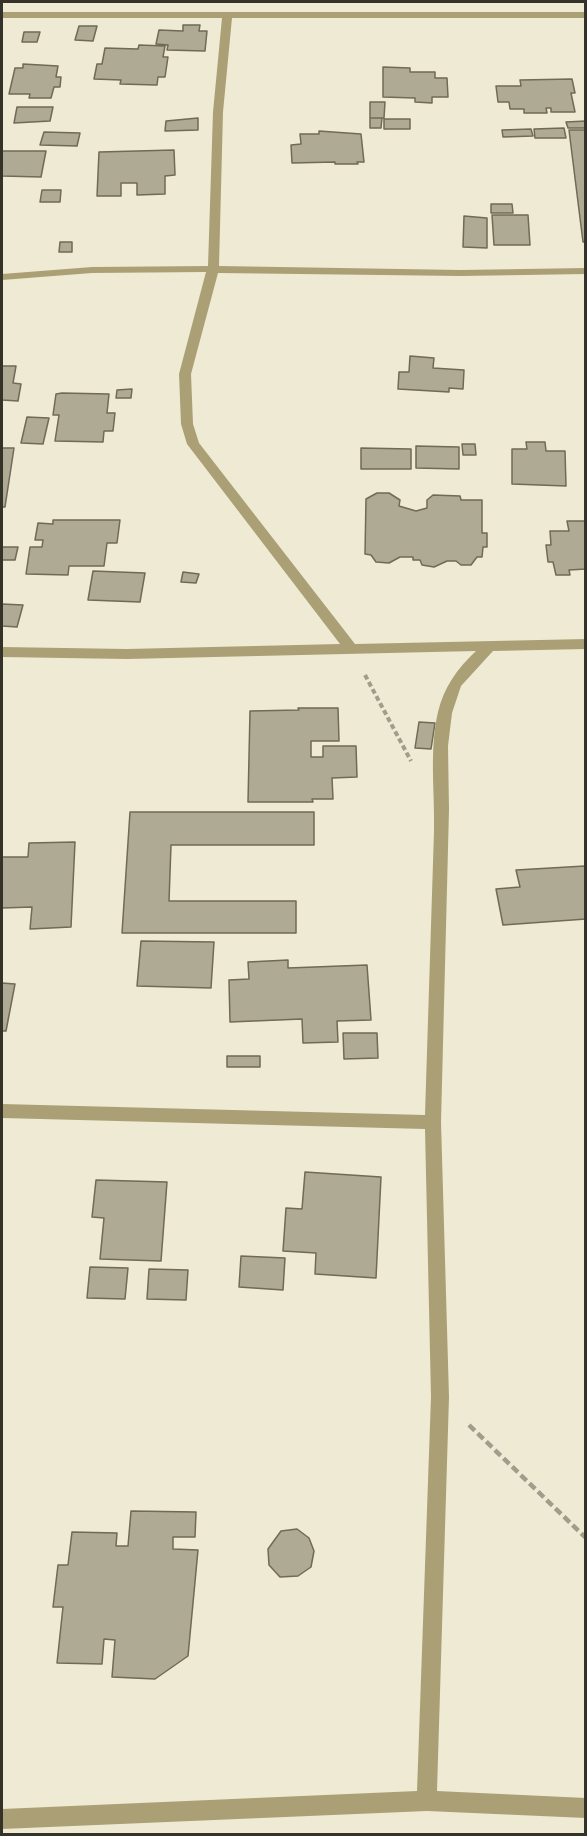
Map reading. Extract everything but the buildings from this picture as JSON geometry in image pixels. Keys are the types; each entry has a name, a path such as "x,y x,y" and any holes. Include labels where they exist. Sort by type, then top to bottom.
{"street":[{"path":"22,15 25,2"},
{"path":"2,15 585,15"},
{"path":"227,16 218,112 213,269 185,374 187,424 193,444 352,650"},
{"path":"2,277 92,270 213,269 461,273 585,271"},
{"path":"2,652 127,654 585,644"},
{"path":"427,1801 440,1397 433,1122 442,810 439,761 445,716 454,685 490,646"},
{"path":"2,1112 433,1122"},
{"path":"2,1819 427,1801 585,1808"}],"path":[{"path":"352,650 414,765"},
{"path":"440,1397 585,1538"}]}
